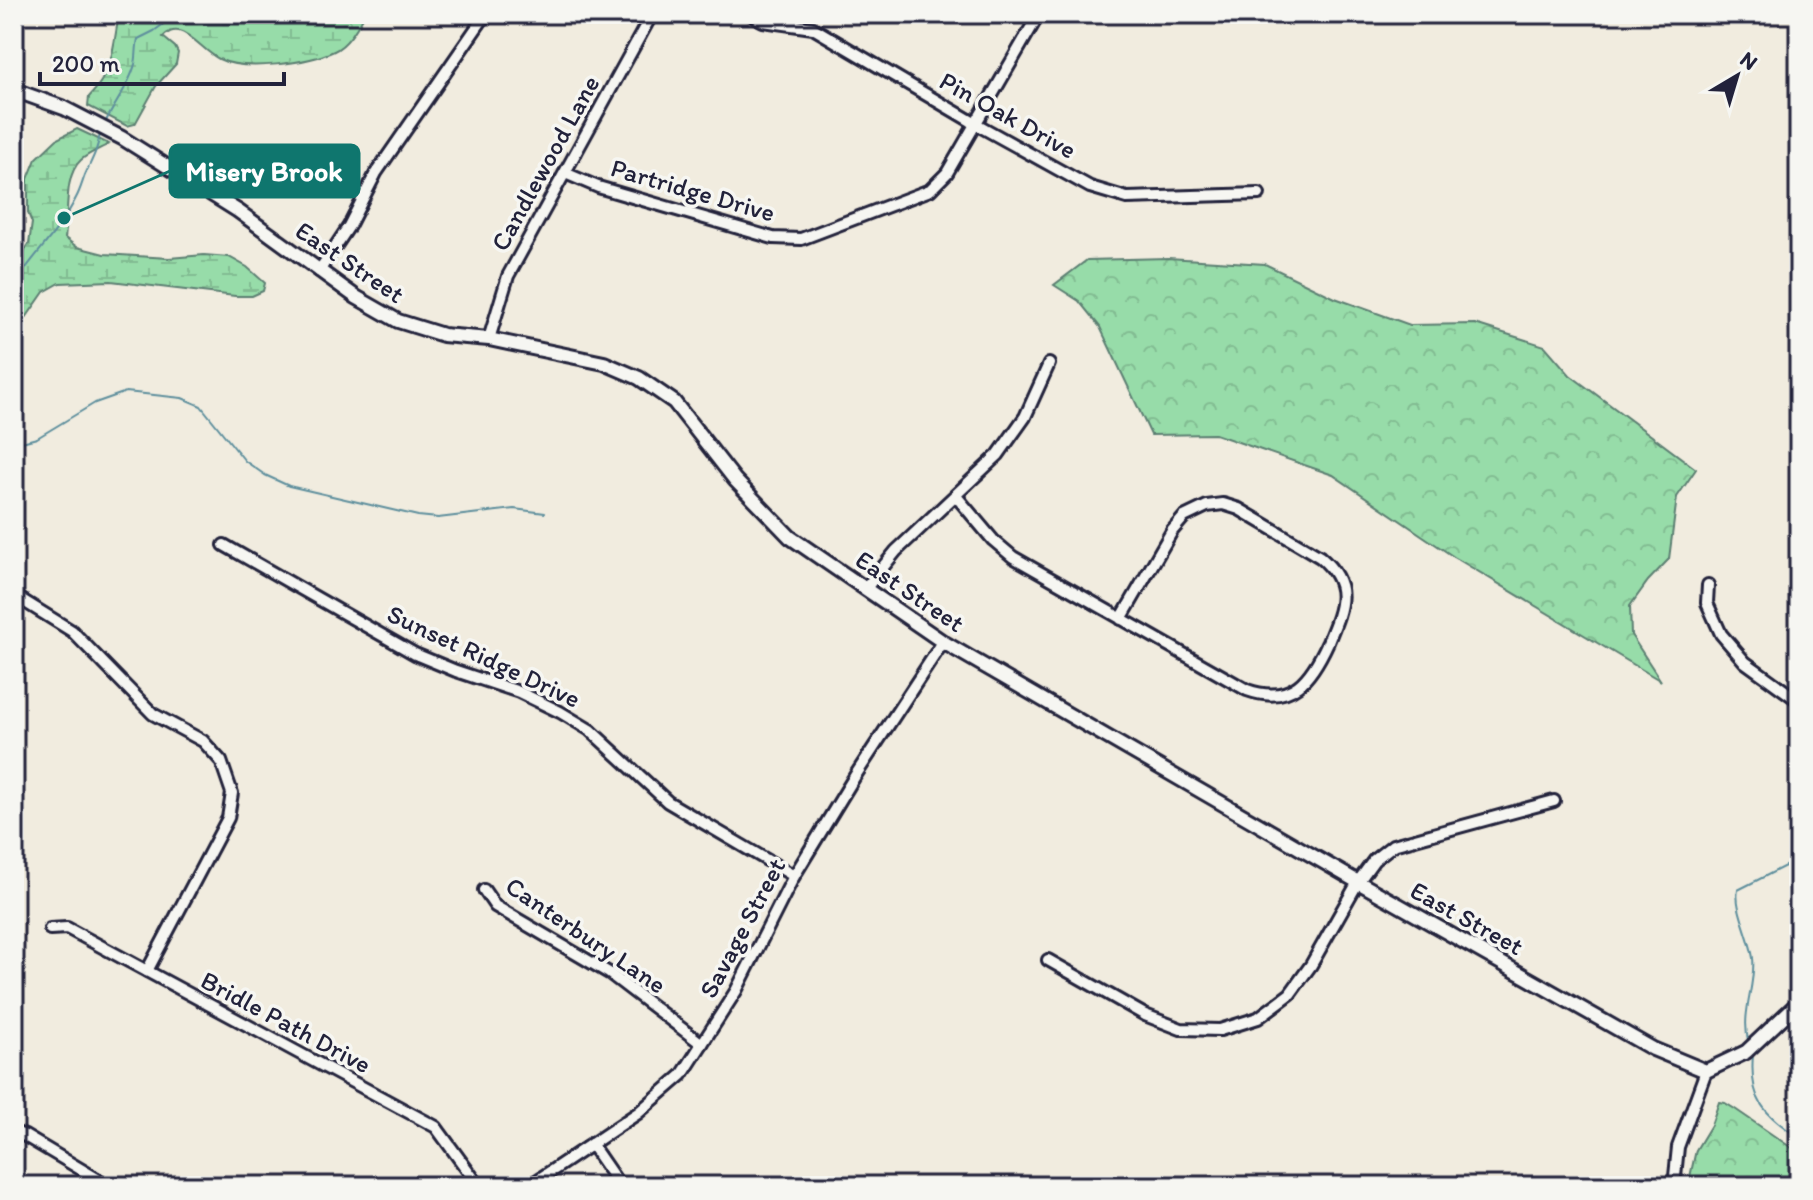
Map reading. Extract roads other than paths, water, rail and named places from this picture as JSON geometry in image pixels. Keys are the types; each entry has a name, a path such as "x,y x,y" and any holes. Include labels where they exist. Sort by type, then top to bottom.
{"street":[{"path":"319,271 349,226 376,173 486,14"},
{"name":"Candlewood Lane","path":"489,339 508,276 652,14"},
{"name":"Pin Oak Drive","path":"750,14 763,21 813,28 1090,187 1127,198 1259,194"},
{"name":"Partridge Drive","path":"565,173 598,187 773,238 801,239 930,190 947,173 1039,14"},
{"name":"East Street","path":"14,90 53,103 122,138 238,211 356,297 398,321 443,335 489,339 604,363 639,378 674,402 735,480 790,537 943,642 1653,1049 1706,1071"},
{"path":"866,588 896,551 998,455 1025,417 1049,364"},
{"path":"956,496 1002,549 1121,619 1260,695 1289,692 1310,675 1341,611 1342,593 1339,578 1320,557 1239,509 1223,504 1207,506 1184,517 1172,531 1121,619"},
{"name":"Sunset Ridge Drive","path":"224,545 415,654 519,692 560,712 590,730 668,802 794,876"},
{"path":"1708,585 1707,603 1721,634 1745,662 1799,701"},
{"path":"14,595 72,631 153,714 203,741 221,761 232,793 228,818 147,971"},
{"name":"Savage Street","path":"529,1186 638,1113 682,1075 736,991 794,876 943,642"},
{"path":"1048,960 1145,1015 1181,1029 1220,1030 1258,1018 1290,994 1311,965 1358,882 1374,860 1393,845 1554,801"},
{"name":"Canterbury Lane","path":"484,890 495,906 609,973 702,1044"},
{"name":"Bridle Path Drive","path":"50,929 67,928 436,1127 479,1186"},
{"path":"1674,1186 1678,1147 1706,1071 1746,1052 1799,1002"},
{"path":"14,1132 109,1186"},
{"path":"591,1144 620,1186"}],"waterway":[{"path":"106,121 133,71 138,39 177,14"},
{"path":"14,285 70,210 100,134"},
{"path":"14,444 37,438 95,403 126,392 182,398 201,406 245,461 289,486 418,516 438,518 514,509 545,513"},
{"path":"1748,1040 1746,1019 1753,958 1738,905 1738,890 1795,861 1799,854"},
{"path":"1753,1055 1754,1084 1761,1104 1776,1121 1799,1138"}],"place":[{"name":"Misery Brook","path":"64,218"}]}
